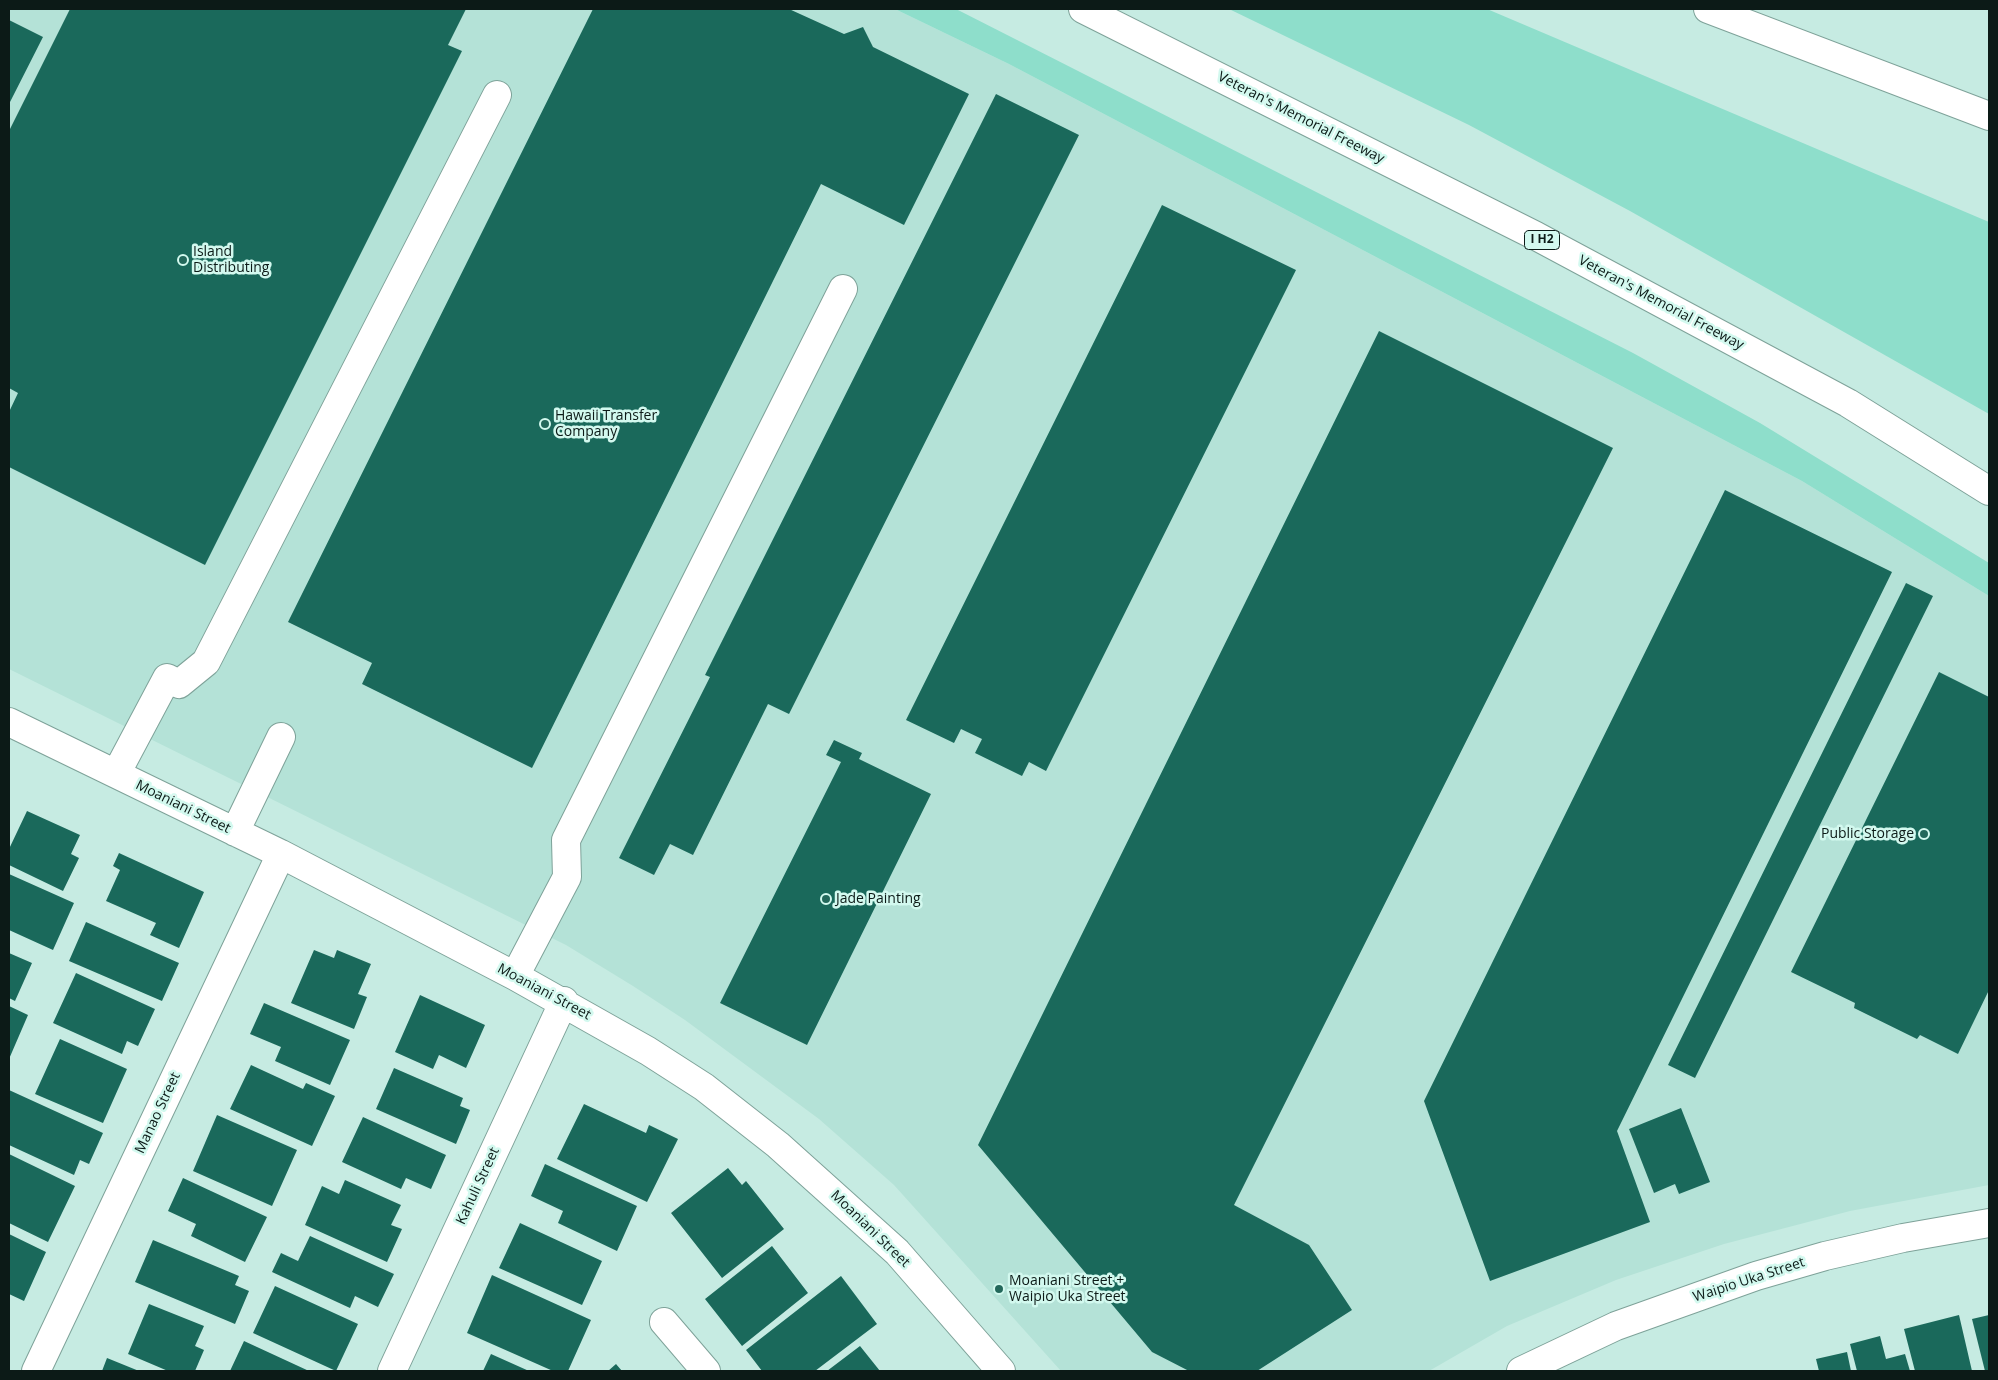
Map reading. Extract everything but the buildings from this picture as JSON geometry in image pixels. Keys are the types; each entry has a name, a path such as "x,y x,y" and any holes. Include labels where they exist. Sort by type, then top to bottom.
{"main road":[{"name":"Veteran's Memorial Freeway","path":"1083,9 1536,236 1848,403 1989,491"},
{"path":"1708,9 1989,116"},
{"path":"116,774 167,678 179,684 206,662 497,95"},
{"path":"516,976 567,877 566,840 843,289"},
{"name":"Moaniani Street","path":"9,722 281,854 564,1001 704,1087 778,1145 897,1252 1002,1371"},
{"path":"235,832 281,737"},
{"name":"Manao Street","path":"36,1371 281,854"},
{"name":"Kahuli Street","path":"392,1371 564,1001"},
{"name":"Waipio Uka Street","path":"1521,1371 1616,1326 1756,1276 1826,1256 1893,1240 1989,1224"},
{"path":"664,1322 706,1371"}],"shaded area":[{"path":"9,9 895,9 1009,64 1802,481 1989,596 1989,1185 1850,1211 1724,1244 1616,1280 1507,1326 1429,1371 1061,1371 894,1185 819,1119 685,1020 566,945 9,669"}],"green space":[{"path":"895,9 956,9 1633,353 1760,423 1989,563 1989,596 1802,481 1009,64"},
{"path":"1229,9 1487,9 1989,222 1989,414 1630,211 1469,125"}],"place":[{"name":"Island Distributing","path":"183,260"},
{"name":"Hawaii Transfer Company","path":"545,424"},
{"name":"Public Storage","path":"1924,834"},
{"name":"Jade Painting","path":"826,899"},
{"name":"Moaniani Street + Waipio Uka Street","path":"999,1289"}]}
